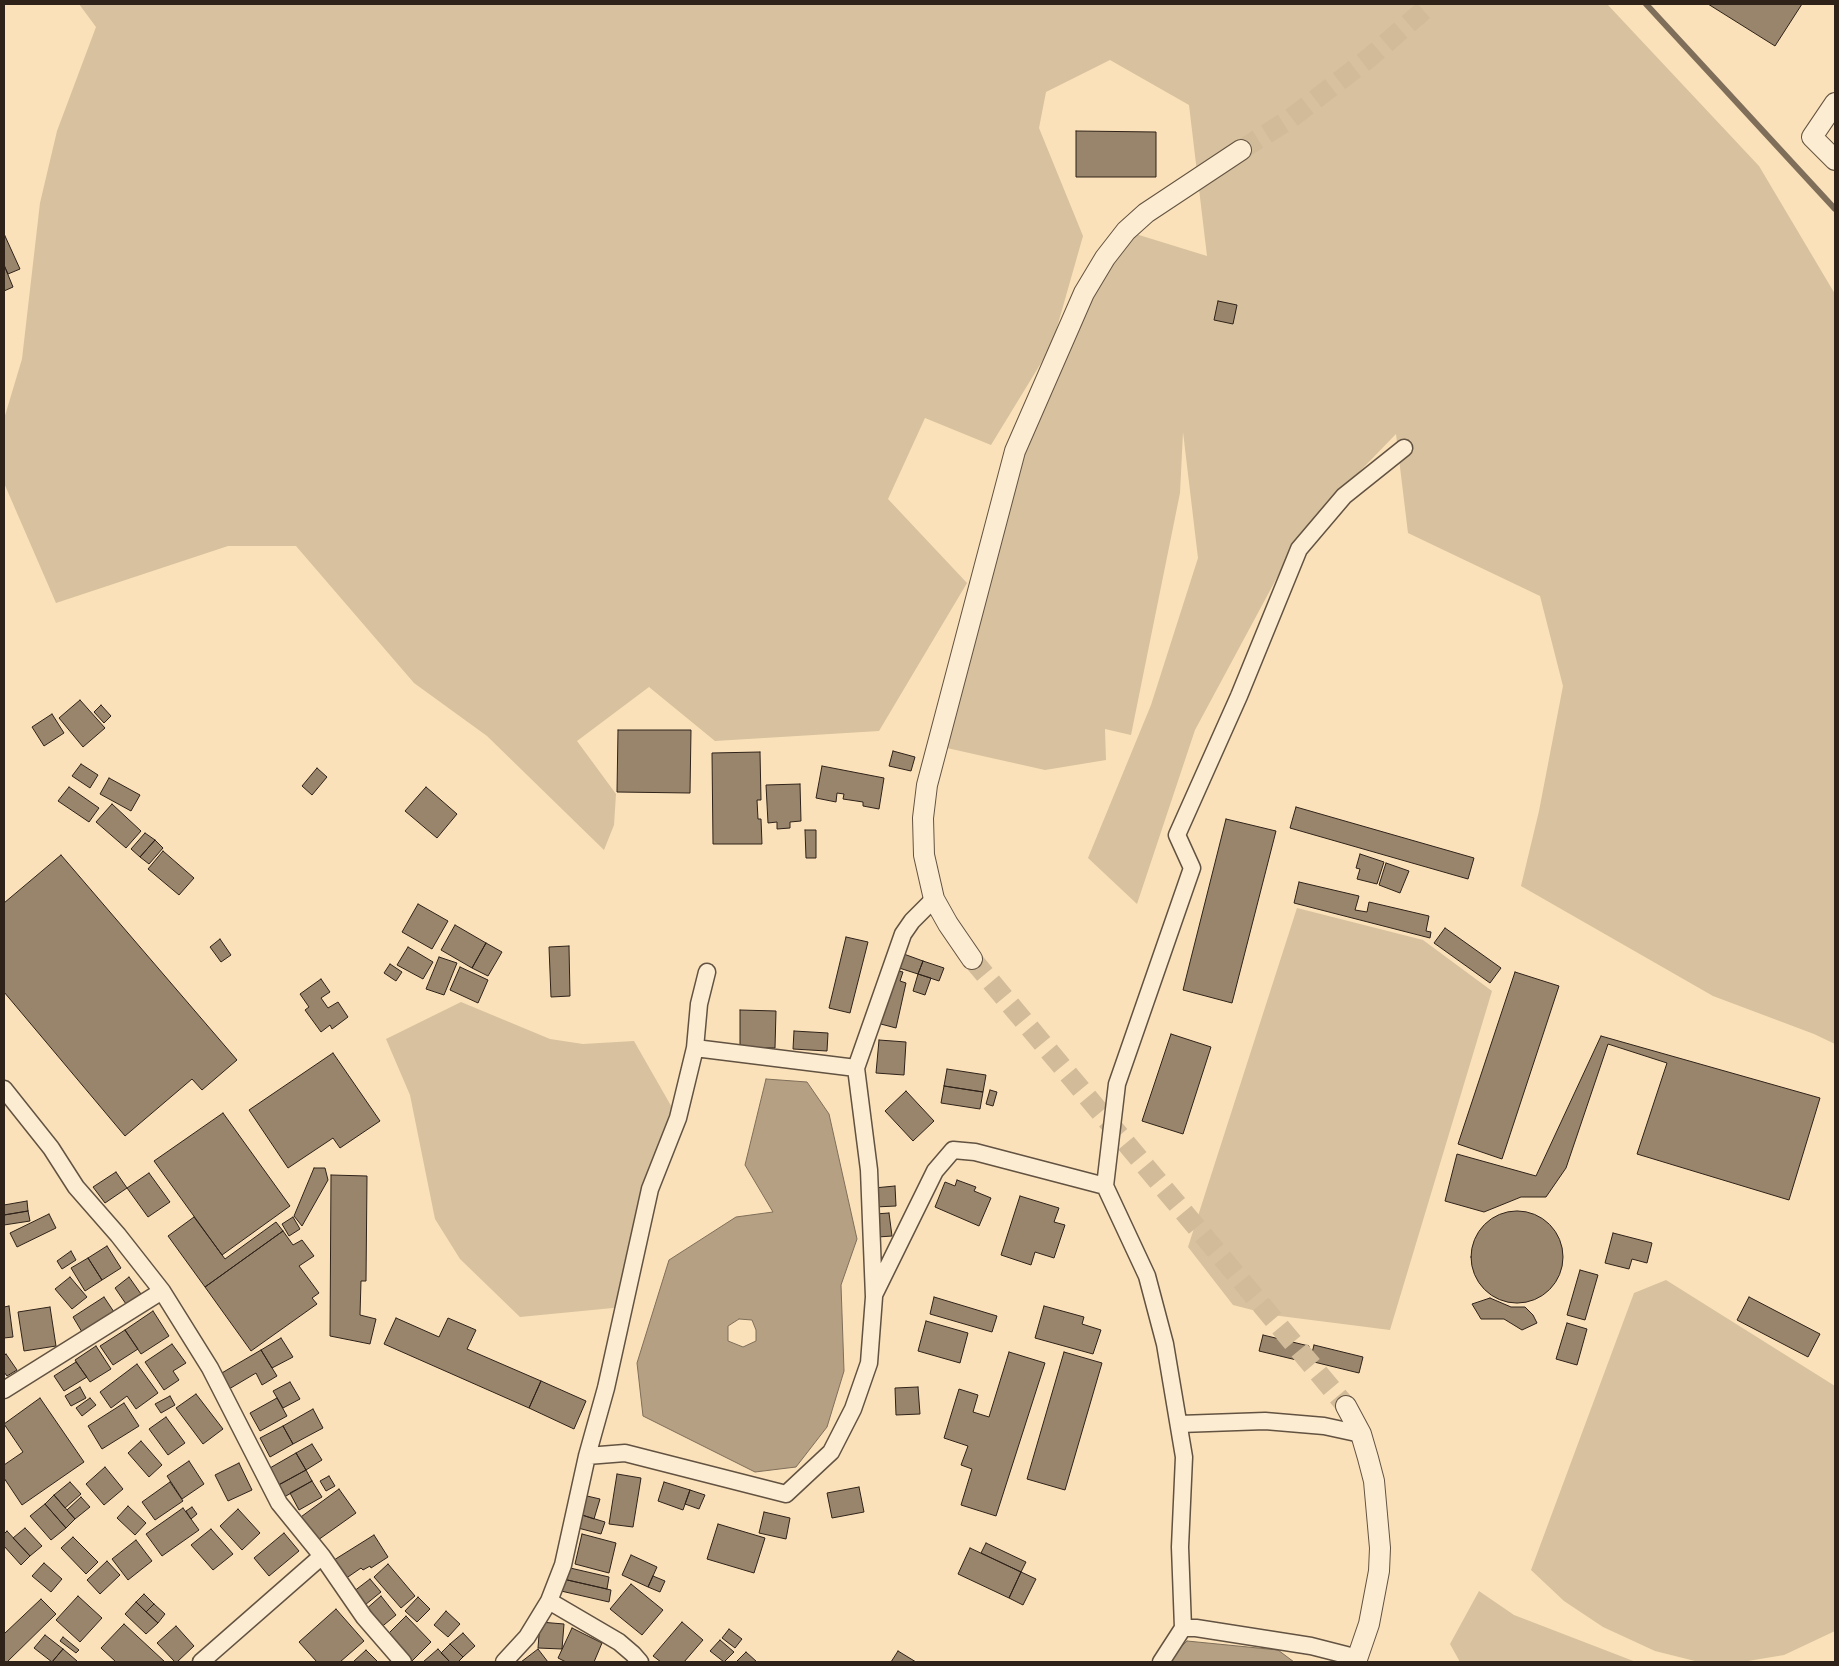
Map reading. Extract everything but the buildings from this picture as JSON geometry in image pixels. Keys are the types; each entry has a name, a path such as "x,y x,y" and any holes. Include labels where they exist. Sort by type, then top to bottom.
{"street":[{"path":"1835,103 1812,137 1835,160"},
{"path":"972,958 948,924 934,899 924,855 923,818 927,785 1015,451 1084,293 1105,258 1126,231 1146,212 1241,150"},
{"path":"1161,1662 1183,1628 1180,1547 1184,1457 1166,1344 1147,1276 1105,1186 1117,1084 1192,868 1178,835 1239,696 1299,549 1344,496 1404,448"},
{"path":"587,1456 625,1452 786,1494 831,1452 853,1409 869,1363 874,1297 869,1170 856,1068 903,934 912,921 934,899"},
{"path":"504,1662 527,1637 549,1602 563,1565 587,1456 606,1388 650,1190 678,1118 695,1048 699,1004 707,972"},
{"path":"695,1048 856,1068"},
{"path":"4,1090 51,1148 76,1187 118,1235 162,1291 210,1368 279,1503 322,1556 364,1617 403,1662"},
{"path":"874,1297 935,1171 953,1150 975,1152 1105,1186"},
{"path":"4,1390 162,1291"},
{"path":"1183,1628 1196,1628 1301,1645 1357,1660 1373,1607 1379,1571 1380,1548 1374,1480 1361,1434 1346,1406"},
{"path":"1180,1424 1265,1421 1324,1426 1361,1434"},
{"path":"201,1662 322,1556"},
{"path":"549,1602 620,1642 640,1662"}],"shaded area":[{"path":"79,4 1607,4 1759,166 1835,294 1835,1044 1814,1034 1713,996 1521,886 1539,811 1563,686 1540,596 1408,533 1396,434 1302,531 1195,730 1137,904 1088,858 1151,705 1198,558 1183,432 1180,493 1131,735 1105,729 1106,760 1045,770 938,746 1015,451 1126,231 1207,256 1189,105 1110,60 1046,92 1039,128 1083,236 1052,345 991,445 925,418 888,499 967,583 879,731 715,741 649,687 577,741 616,794 614,825 604,850 487,736 414,683 296,546 228,546 56,603 4,483 4,419 22,359 40,203 57,131 96,27"},
{"path":"1297,908 1423,940 1492,991 1390,1330 1272,1315 1233,1305 1188,1247"},
{"path":"461,1002 550,1039 583,1044 634,1041 678,1118 623,1307 520,1317 460,1259 435,1219 410,1095 386,1039"},
{"path":"766,1079 807,1082 829,1114 857,1239 841,1285 844,1371 827,1427 796,1467 755,1472 643,1416 637,1363 669,1260 736,1217 773,1212 745,1165","holes":["739,1319 752,1320 756,1330 756,1341 743,1347 728,1341 728,1326"]},
{"path":"1666,1280 1835,1386 1835,1631 1784,1655 1742,1662 1699,1662 1655,1651 1603,1627 1564,1601 1531,1570 1634,1293"},
{"path":"1479,1591 1514,1615 1636,1662 1460,1662 1450,1644"},
{"path":"1187,1641 1278,1650 1294,1662 1166,1662"}],"waterway":[{"path":"1646,4 1835,209"}],"tunnel":[{"path":"1241,150 1290,119 1369,58 1431,4"},
{"path":"972,959 1346,1406"}]}
